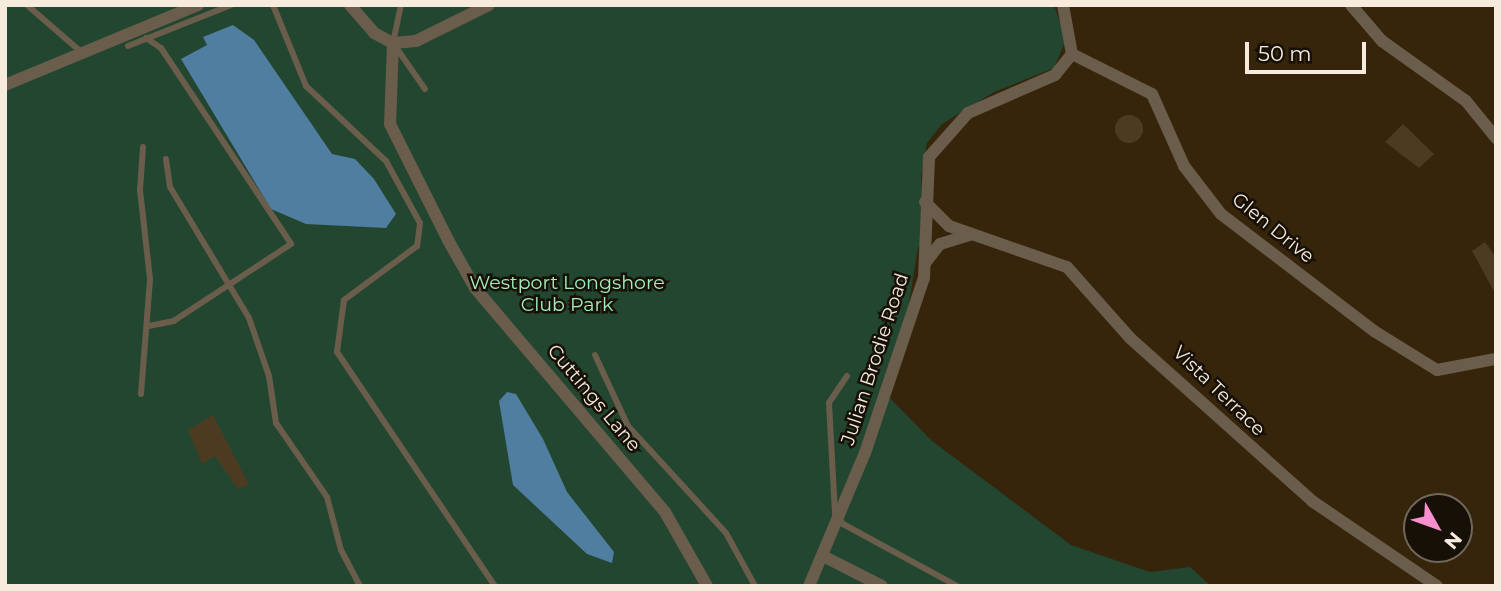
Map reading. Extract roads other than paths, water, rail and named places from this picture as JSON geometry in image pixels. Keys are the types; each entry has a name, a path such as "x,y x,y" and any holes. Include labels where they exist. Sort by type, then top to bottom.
{"street":[{"path":"5,85 79,50 198,5"},
{"path":"350,5 374,33 393,43 416,41 489,5"},
{"path":"1063,5 1072,54"},
{"path":"1351,5 1382,41 1466,101 1496,138"},
{"name":"Cuttings Lane","path":"393,43 390,124 454,252 475,288 665,512 707,586"},
{"name":"Julian Brodie Road","path":"809,586 838,517 925,263 925,202 929,157 945,134 968,113 1037,87 1072,54"},
{"name":"Glen Drive","path":"1072,54 1152,94 1184,166 1220,214 1374,331 1437,370 1469,369 1496,359"},
{"name":"Vista Terrace","path":"925,202 949,226 1067,267 1130,338 1312,501 1437,586"},
{"path":"925,263 940,244 974,235"},
{"path":"823,556 882,586"}],"lane":[{"path":"27,5 79,50"},
{"path":"128,46 231,5"},
{"path":"273,5 306,86 386,161 420,223 417,246 344,300 337,352 495,586"},
{"path":"401,5 393,43 425,89"},
{"path":"146,38 161,48 291,244 174,321 148,326"},
{"path":"141,394 148,326 143,147"},
{"path":"166,159 170,187 231,282 269,376 276,423 327,497 341,550 360,586"},
{"path":"596,355 628,426 726,533 755,586"},
{"path":"847,376 833,391 829,412 831,502 838,517 957,586"}],"water":[{"path":"233,25 254,40 332,154 355,159 374,179 396,214 386,228 306,224 271,209 181,59 207,45 203,37"},
{"path":"507,392 516,394 543,439 567,492 614,552 612,563 587,554 513,485 499,401"}],"park label":[{"name":"Westport Longshore Club Park","path":"567,294"}]}
